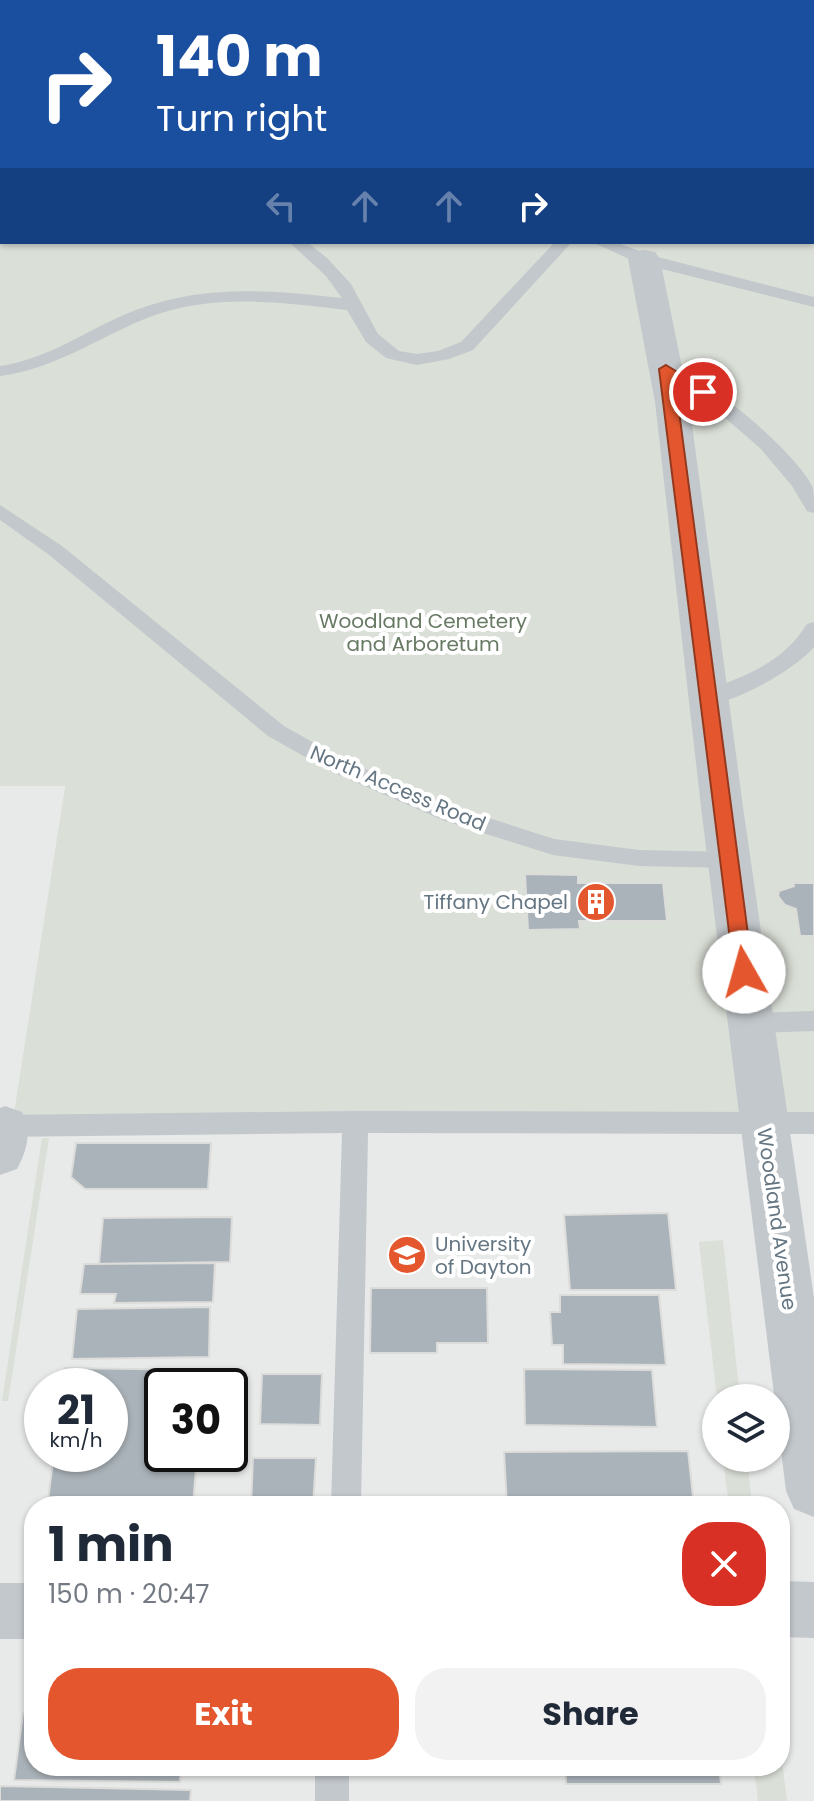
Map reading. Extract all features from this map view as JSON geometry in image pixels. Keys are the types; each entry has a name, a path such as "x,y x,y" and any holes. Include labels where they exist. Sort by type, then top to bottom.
{"street":[{"name":"Woodland Avenue","path":"644,259 666,369 763,1123 814,1491"},
{"path":"790,1609 814,1610"},
{"path":"0,1611 24,1611"}],"lane":[{"path":"299,244 341,282 373,339 389,354 406,360 448,355 467,346 562,244"},
{"path":"605,244 644,259 814,302"},
{"path":"0,371 35,366 138,316 190,299 262,295 354,305"},
{"path":"666,369 722,404 754,431 795,476 814,507"},
{"name":"North Access Road","path":"0,511 55,550 276,731 340,767 453,815 553,847 639,858 729,860"},
{"path":"709,698 793,658 807,644 814,629"},
{"path":"750,1023 814,1021"},
{"path":"346,1496 355,1122"},
{"path":"2,1136 355,1122 814,1123"},
{"path":"332,1776 332,1801"}],"shaded area":[{"name":"University of Dayton","path":"0,786 65,786 14,1119 814,1113 814,1801 0,1801"}],"green space":[{"name":"Woodland Cemetery and Arboretum","path":"0,244 814,244 814,1113 13,1120 65,786 0,786"},
{"path":"42,1138 49,1138 8,1401 2,1401"},
{"path":"723,1240 738,1384 715,1384 699,1242"},
{"path":"725,1472 748,1472 751,1496 728,1496"},
{"path":"755,1776 784,1776 787,1801 758,1801"}],"building":[{"name":"Tiffany Chapel","path":"525,874 578,875 578,883 663,883 667,921 579,921 580,929 528,930"},
{"path":"793,883 814,883 814,936 800,936 796,909 785,905 778,896 779,891 794,886"},
{"path":"76,1143 211,1143 208,1189 85,1189 71,1177"},
{"path":"668,1213 676,1290 570,1290 564,1215"},
{"path":"232,1217 230,1262 99,1264 103,1218"},
{"path":"215,1263 213,1302 114,1303 116,1294 80,1294 84,1264"},
{"path":"371,1288 487,1288 488,1343 437,1343 437,1353 370,1353"},
{"path":"560,1295 659,1295 666,1365 563,1364 563,1345 552,1345 550,1312 560,1312"},
{"path":"210,1307 209,1357 72,1359 77,1309"},
{"path":"128,1369 144,1369 144,1472 196,1472 194,1496 49,1496 52,1472 128,1472"},
{"path":"524,1369 652,1370 657,1427 525,1425"},
{"path":"262,1374 322,1374 320,1425 260,1424"},
{"path":"688,1451 693,1496 506,1496 504,1452"},
{"path":"253,1458 316,1458 314,1496 251,1496"},
{"path":"23,1713 24,1776 180,1776 180,1782 14,1780"},
{"path":"566,1776 720,1776 721,1784 566,1784"},
{"path":"0,1786 191,1790 190,1801 0,1801"}],"place":[{"name":"Tiffany Chapel","path":"596,902"},
{"name":"University of Dayton","path":"407,1255"}],"route":[{"path":"703,392 666,369 744,972"}]}
